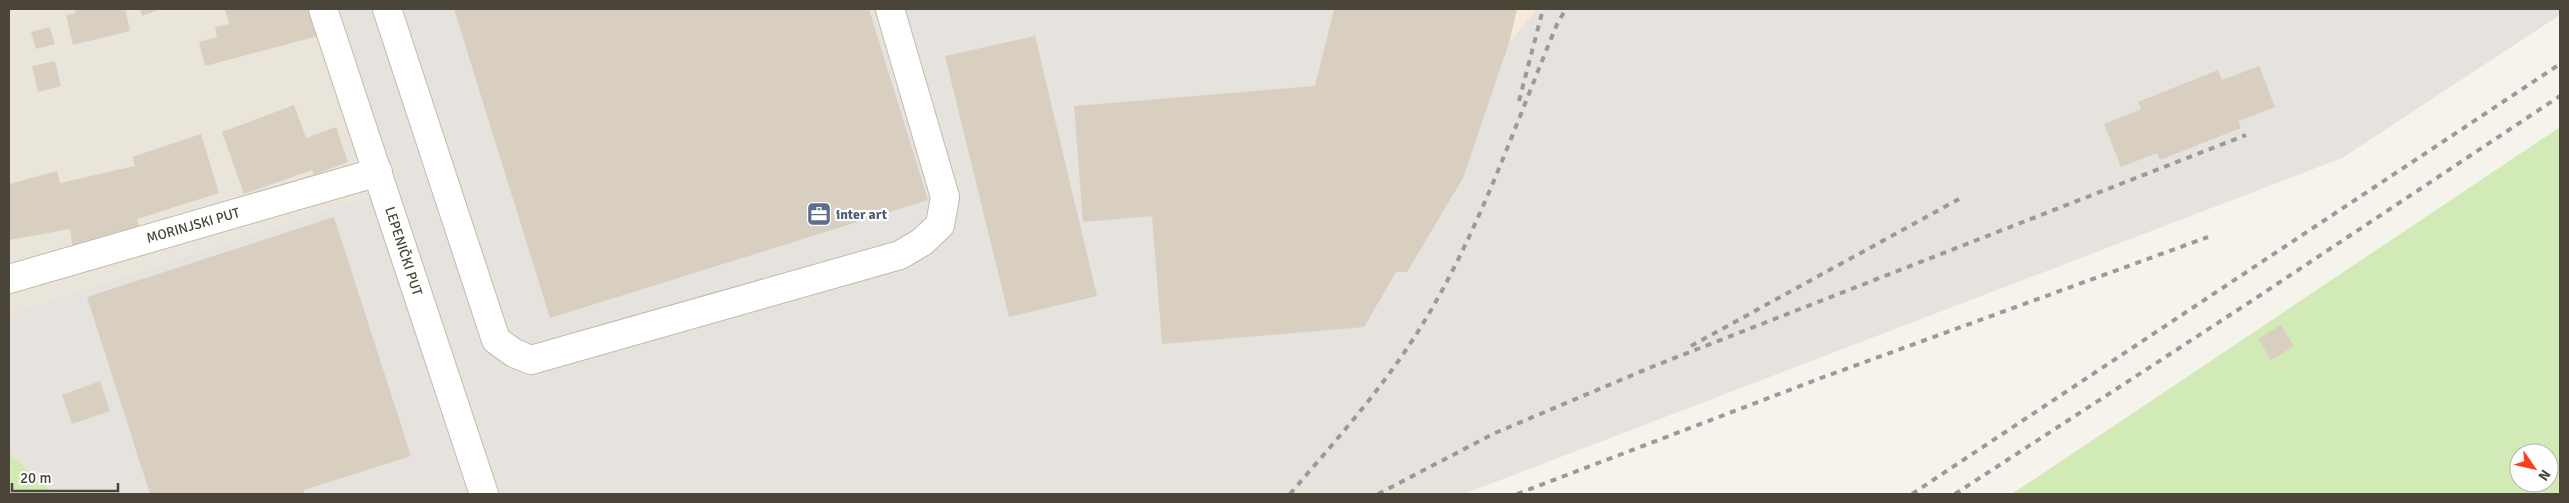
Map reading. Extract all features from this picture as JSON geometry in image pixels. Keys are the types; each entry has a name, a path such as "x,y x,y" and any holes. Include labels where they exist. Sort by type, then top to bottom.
{"street":[{"name":"LEPENIČKI PUT","path":"323,9 484,494"},
{"path":"387,9 496,340 514,353 531,360 900,255 922,242 940,225 945,197 890,9"},
{"name":"MORINJSKI PUT","path":"9,279 378,172"}],"shaded area":[{"path":"9,9 337,9 393,188 9,314"},
{"path":"337,9 1517,9 1510,42 1537,9 2560,9 2560,15 2342,158 1464,494 55,494 9,453 9,314 393,188"},
{"path":"1517,9 1537,9 1509,43"}],"green space":[{"path":"2560,127 2560,494 2011,494 2030,482"},
{"path":"9,453 55,494 9,494"}],"building":[{"path":"75,9 125,9 130,31 73,45 66,15 76,13"},
{"path":"140,9 161,9 142,16"},
{"path":"225,9 316,9 322,35 205,66 199,42 217,37 215,27 229,24"},
{"path":"454,9 869,9 928,200 550,318"},
{"path":"1334,9 1517,9 1509,43 1463,178 1407,272 1396,272 1364,327 1162,344 1152,216 1083,222 1074,106 1315,86"},
{"path":"50,27 55,44 36,49 31,32"},
{"path":"1035,36 1097,296 1009,317 945,56"},
{"path":"55,61 61,86 38,92 32,66"},
{"path":"2259,66 2275,107 2238,121 2241,128 2160,160 2157,153 2121,167 2104,124 2141,109 2138,102 2218,70 2222,80"},
{"path":"294,105 306,138 336,127 348,162 314,175 312,170 244,194 222,132"},
{"path":"201,134 219,193 137,219 142,234 73,251 70,229 9,240 9,184 57,171 60,183 135,166 132,157"},
{"path":"334,217 411,456 304,490 305,494 150,494 87,297"},
{"path":"2281,325 2294,346 2271,360 2258,339"},
{"path":"100,381 110,411 72,424 62,395"}],"railway":[{"path":"1519,101 1543,9"},
{"path":"1290,494 1392,370 1408,348 1442,290 1479,215 1558,22 1566,9"},
{"path":"1912,494 2560,64"},
{"path":"1955,494 2250,302 2560,96"},
{"path":"1378,494 1495,433 1654,366 2246,135"},
{"path":"1691,346 1959,199"},
{"path":"1517,494 1821,378 2208,237"}],"place":[{"name":"inter art","path":"819,214"}]}
